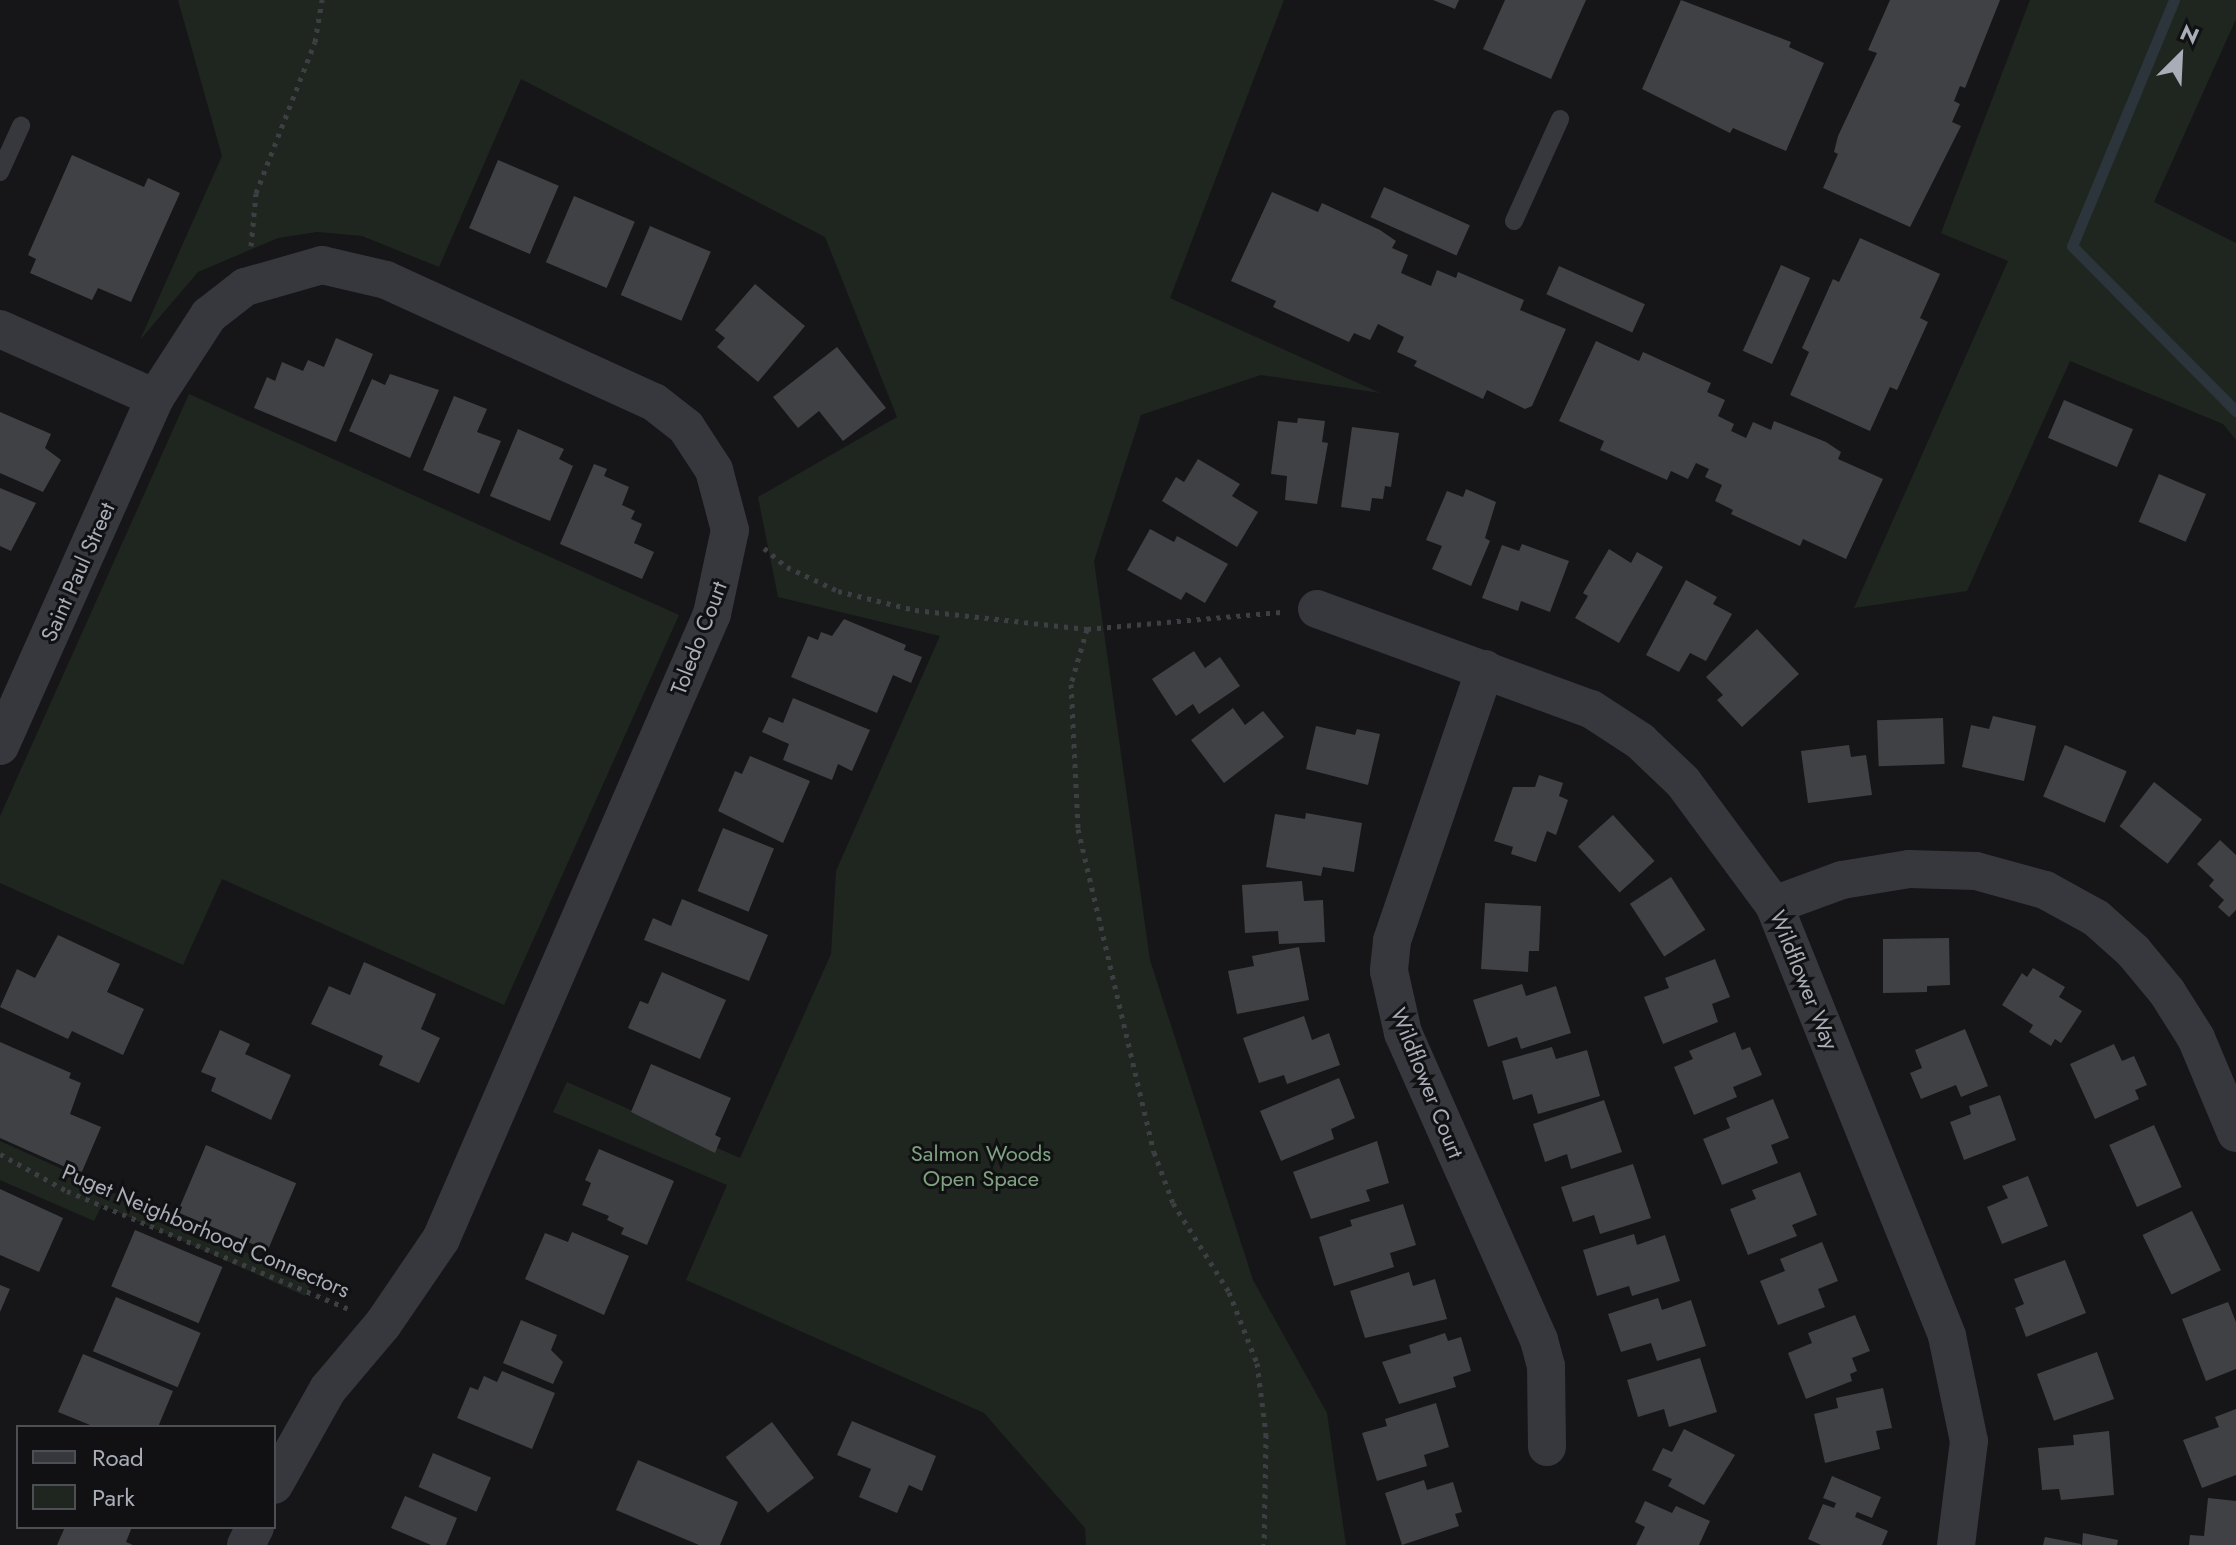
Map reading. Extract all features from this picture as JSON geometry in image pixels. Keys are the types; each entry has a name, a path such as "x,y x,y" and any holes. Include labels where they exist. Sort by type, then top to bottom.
{"street":[{"name":"Toledo Court","path":"155,398 209,315 245,287 322,265 355,269 654,402 686,427 702,448 725,501 730,530 727,563 712,614 441,1239 383,1324 328,1389 276,1481"},
{"path":"0,329 155,398"},
{"name":"Saint Paul Street","path":"0,746 155,398"},
{"name":"Wildflower Way","path":"1317,609 1591,709 1640,741 1683,782 1774,905 1947,1336 1969,1441 1956,1545"},
{"name":"Wildflower Court","path":"1485,669 1392,941 1389,971 1403,1033 1539,1340 1546,1366 1547,1447"},
{"path":"1774,905 1842,880 1909,869 1976,871 2045,890 2096,918 2133,951 2167,992 2196,1038 2236,1133"}],"lane":[{"path":"1514,221 1560,119"},
{"path":"0,172 21,126"}],"path":[{"path":"252,250 249,229 256,193 315,42 322,0"},
{"path":"758,543 787,567 838,591 915,610 1072,630 1259,614"},
{"path":"1087,629 1071,684 1078,829 1154,1152 1173,1203 1229,1292 1257,1363 1266,1434 1264,1545"},
{"name":"Puget Neighborhood Connectors","path":"0,1154 67,1191 383,1324"}],"green space":[{"name":"Salmon Woods Open Space","path":"178,0 1284,0 1170,298 1380,393 1261,375 1141,415 1094,561 1150,960 1253,1280 1327,1413 1346,1545 1086,1545 1085,1528 984,1413 686,1280 727,1185 553,1112 567,1082 740,1158 831,954 836,871 940,636 778,597 758,497 897,417 825,237 521,79 439,267 362,236 317,232 278,238 198,272 140,340 222,156"},
{"path":"2030,0 2236,0 2236,19 2154,202 2236,243 2236,440 2223,424 2070,361 1967,591 1854,608 2008,261 1941,233"},
{"path":"189,394 679,615 504,1005 222,879 183,965 0,883 0,816"},
{"path":"0,1141 312,1282 305,1296 102,1205 94,1221 0,1180"}],"building":[{"path":"1433,0 1459,0 1455,9"},
{"path":"1505,0 1586,0 1551,79 1483,49"},
{"path":"1681,0 1791,42 1789,47 1824,63 1786,151 1733,128 1730,133 1642,89"},
{"path":"1890,0 2000,0 1965,88 1960,86 1954,101 1960,104 1952,122 1961,126 1910,227 1823,188 1838,154 1834,152 1838,136 1877,53 1868,50"},
{"path":"72,155 144,187 148,178 180,193 131,302 98,288 92,300 30,273 36,259 28,255"},
{"path":"498,160 559,186 530,254 469,228"},
{"path":"1384,187 1470,225 1456,255 1371,217"},
{"path":"1272,192 1318,212 1322,203 1380,230 1396,241 1392,248 1408,255 1401,273 1431,286 1437,270 1456,278 1458,272 1524,300 1520,310 1566,329 1532,406 1525,409 1487,390 1483,399 1414,366 1417,361 1397,352 1404,337 1378,324 1370,340 1354,333 1349,342 1273,307 1276,301 1231,281"},
{"path":"574,196 635,222 607,288 546,262"},
{"path":"650,226 711,252 681,321 621,295"},
{"path":"1860,238 1940,274 1920,318 1928,322 1897,390 1890,387 1870,431 1790,395 1809,352 1802,348 1833,279 1839,282"},
{"path":"1781,265 1810,278 1772,364 1743,351"},
{"path":"1559,266 1645,304 1632,333 1546,294"},
{"path":"755,284 805,326 758,382 717,347 725,338 715,330"},
{"path":"336,338 373,354 336,442 254,408 267,377 275,381 282,362 303,371 308,360 324,367"},
{"path":"1596,341 1639,361 1643,352 1711,383 1707,392 1725,400 1718,416 1734,424 1731,431 1746,438 1753,422 1771,430 1774,421 1826,442 1841,452 1838,459 1883,479 1846,559 1803,539 1800,546 1731,514 1733,510 1715,501 1722,485 1705,477 1709,469 1696,463 1688,479 1671,471 1667,480 1600,450 1604,441 1559,421"},
{"path":"837,347 886,408 843,441 819,411 798,428 773,397"},
{"path":"390,374 439,390 410,458 349,431 372,379 385,385"},
{"path":"454,396 487,409 477,432 501,441 479,494 423,470"},
{"path":"2064,400 2133,429 2117,467 2048,438"},
{"path":"0,412 51,434 45,448 61,460 43,492 0,473"},
{"path":"1298,418 1325,421 1322,442 1328,443 1317,504 1285,500 1287,476 1271,474 1278,421 1297,423"},
{"path":"1352,427 1399,433 1391,487 1385,486 1383,499 1372,498 1370,511 1341,507"},
{"path":"518,429 564,449 559,459 573,466 550,521 490,496"},
{"path":"1198,459 1240,484 1232,496 1258,512 1237,547 1162,501 1176,477 1184,482"},
{"path":"594,464 607,469 604,476 629,487 622,505 635,511 631,519 642,524 634,543 654,552 642,579 560,544"},
{"path":"2159,474 2206,494 2186,542 2139,522"},
{"path":"0,488 36,503 11,551 0,546"},
{"path":"1466,489 1496,502 1485,538 1490,541 1471,586 1432,569 1442,546 1426,540 1447,491 1463,497"},
{"path":"1150,529 1174,542 1177,536 1228,564 1205,603 1186,592 1181,600 1127,570"},
{"path":"1522,544 1569,561 1550,612 1521,601 1518,611 1482,598 1502,545 1519,551"},
{"path":"1609,549 1631,563 1637,552 1663,567 1619,643 1575,618 1588,596 1583,593"},
{"path":"1686,580 1717,597 1713,604 1732,614 1706,661 1690,653 1679,672 1646,655"},
{"path":"844,619 906,645 904,650 922,657 911,683 893,675 877,713 791,677 808,636 818,640 821,632 832,636"},
{"path":"1757,629 1799,674 1742,727 1717,700 1723,695 1706,677"},
{"path":"1194,651 1205,668 1220,657 1240,686 1199,714 1193,704 1176,716 1152,679"},
{"path":"793,698 870,730 852,771 838,764 832,780 783,760 789,744 762,732 769,717 783,723"},
{"path":"1233,708 1245,725 1263,711 1284,737 1224,783 1191,740"},
{"path":"1993,716 2036,726 2024,781 1962,767 1971,725 1989,729"},
{"path":"1943,718 1945,764 1879,766 1877,720"},
{"path":"1316,726 1355,735 1357,729 1380,734 1368,785 1306,769"},
{"path":"1849,745 1851,757 1866,755 1872,795 1808,803 1801,751"},
{"path":"2065,745 2127,771 2105,823 2043,797"},
{"path":"750,756 810,781 783,843 718,811 735,771 742,774"},
{"path":"1539,775 1563,783 1559,796 1568,800 1556,835 1547,831 1536,862 1511,854 1513,847 1494,841 1513,787 1535,787"},
{"path":"2154,782 2202,820 2168,864 2120,826"},
{"path":"1306,813 1362,823 1354,872 1323,867 1321,876 1266,867 1275,814 1305,819"},
{"path":"1613,815 1654,861 1620,893 1578,846"},
{"path":"723,828 774,849 749,912 698,891"},
{"path":"2220,840 2236,855 2236,910 2229,917 2218,907 2224,900 2209,886 2214,880 2197,864"},
{"path":"1671,877 1705,930 1664,957 1630,904"},
{"path":"1302,881 1304,901 1323,900 1325,942 1279,944 1278,931 1245,933 1242,885"},
{"path":"682,899 768,935 749,981 644,940 653,918 671,926"},
{"path":"1485,903 1541,906 1539,951 1529,951 1528,972 1481,969"},
{"path":"58,935 120,964 107,992 144,1009 123,1055 72,1031 68,1039 0,1007 17,969 35,978"},
{"path":"1949,938 1950,985 1927,986 1927,992 1883,993 1883,939"},
{"path":"1299,947 1309,1000 1237,1014 1228,971 1254,966 1252,956"},
{"path":"1715,959 1730,997 1712,1004 1718,1022 1663,1044 1644,997 1669,988 1665,978"},
{"path":"364,962 436,994 421,1029 440,1038 419,1083 379,1065 383,1056 311,1024 329,986 350,995"},
{"path":"2033,968 2065,987 2059,997 2082,1011 2061,1043 2055,1039 2051,1046 2029,1032 2033,1025 2002,1005 2022,973 2027,977"},
{"path":"662,972 726,1000 700,1059 628,1028 640,1001 648,1004"},
{"path":"1522,984 1526,996 1556,986 1571,1033 1521,1049 1517,1037 1488,1047 1473,1000"},
{"path":"1304,1016 1312,1040 1329,1033 1340,1065 1287,1084 1284,1075 1259,1083 1243,1038"},
{"path":"1965,1029 1988,1086 1961,1097 1956,1085 1921,1099 1910,1073 1922,1068 1915,1050"},
{"path":"220,1030 250,1044 245,1054 291,1075 271,1120 211,1091 216,1078 201,1072"},
{"path":"1735,1032 1742,1050 1750,1047 1762,1075 1733,1087 1737,1097 1694,1115 1674,1067 1693,1059 1689,1051"},
{"path":"0,1042 71,1073 69,1078 81,1083 70,1114 101,1127 81,1174 0,1138"},
{"path":"2114,1044 2122,1061 2134,1056 2147,1085 2135,1090 2139,1099 2095,1119 2070,1064"},
{"path":"1552,1047 1556,1059 1587,1050 1600,1096 1538,1114 1532,1094 1513,1100 1502,1061"},
{"path":"651,1064 731,1098 715,1135 721,1138 715,1153 631,1112"},
{"path":"1339,1078 1355,1118 1331,1129 1334,1139 1281,1161 1260,1111"},
{"path":"2000,1095 2016,1140 1964,1160 1950,1122 1971,1114 1969,1106"},
{"path":"1773,1099 1789,1138 1771,1145 1778,1163 1722,1185 1703,1139 1730,1128 1726,1118"},
{"path":"1604,1100 1622,1152 1571,1169 1567,1154 1545,1162 1533,1124"},
{"path":"2154,1125 2182,1187 2137,1207 2109,1145"},
{"path":"1377,1141 1389,1183 1366,1190 1370,1201 1311,1219 1293,1172"},
{"path":"206,1145 296,1183 268,1250 177,1212"},
{"path":"599,1149 674,1181 647,1245 621,1234 624,1228 607,1220 609,1216 582,1205 591,1183 585,1180"},
{"path":"1633,1164 1651,1218 1600,1234 1594,1215 1573,1222 1561,1187"},
{"path":"1800,1172 1817,1215 1792,1225 1797,1236 1748,1255 1730,1209 1756,1199 1752,1190"},
{"path":"2028,1176 2048,1226 2002,1244 1987,1207 2008,1198 2002,1186"},
{"path":"0,1189 63,1218 39,1272 0,1255"},
{"path":"1403,1204 1416,1245 1390,1253 1394,1267 1334,1286 1319,1237 1352,1226 1350,1220"},
{"path":"2192,1211 2221,1270 2171,1294 2143,1235"},
{"path":"135,1230 222,1267 199,1323 111,1286"},
{"path":"572,1232 629,1256 604,1315 525,1279 545,1233 568,1242"},
{"path":"1634,1234 1637,1245 1665,1235 1680,1281 1632,1296 1629,1286 1597,1296 1583,1250"},
{"path":"1822,1242 1838,1281 1818,1289 1825,1307 1778,1325 1760,1281 1785,1271 1780,1259"},
{"path":"2065,1260 2086,1313 2026,1337 2015,1308 2024,1304 2014,1279"},
{"path":"1409,1272 1413,1286 1435,1279 1447,1319 1365,1338 1350,1291"},
{"path":"0,1285 10,1289 0,1312"},
{"path":"116,1297 201,1333 178,1387 93,1351"},
{"path":"1658,1298 1662,1310 1691,1300 1706,1346 1657,1361 1651,1343 1621,1352 1608,1314"},
{"path":"2228,1302 2236,1322 2236,1369 2206,1381 2182,1319"},
{"path":"1855,1315 1870,1351 1852,1358 1857,1371 1850,1374 1852,1381 1806,1399 1788,1353 1812,1343 1808,1333"},
{"path":"521,1320 557,1335 551,1350 563,1362 553,1384 503,1363"},
{"path":"1445,1333 1448,1341 1461,1337 1471,1371 1453,1377 1456,1387 1399,1404 1382,1362 1411,1353 1409,1345"},
{"path":"2097,1352 2114,1399 2054,1421 2037,1374"},
{"path":"83,1354 173,1391 159,1425 90,1425 58,1412"},
{"path":"1700,1358 1717,1412 1669,1427 1664,1409 1638,1417 1627,1380"},
{"path":"502,1371 555,1393 532,1449 457,1418 470,1387 478,1390 484,1376 497,1382"},
{"path":"1883,1388 1892,1428 1876,1431 1880,1449 1825,1463 1814,1414 1838,1408 1836,1398"},
{"path":"1436,1403 1449,1447 1424,1455 1427,1466 1377,1481 1362,1433 1387,1426 1385,1419"},
{"path":"2236,1409 2236,1475 2202,1488 2183,1440 2219,1427 2215,1417"},
{"path":"852,1421 936,1456 922,1491 909,1485 897,1513 859,1497 871,1469 837,1455"},
{"path":"772,1422 814,1478 768,1513 726,1457"},
{"path":"1684,1429 1735,1455 1704,1505 1668,1486 1672,1479 1652,1470 1663,1448 1672,1452"},
{"path":"2109,1431 2114,1495 2061,1500 2059,1489 2042,1490 2038,1448 2074,1445 2073,1435"},
{"path":"433,1453 491,1478 477,1512 419,1487"},
{"path":"638,1460 738,1502 720,1545 699,1545 616,1510"},
{"path":"1832,1476 1881,1497 1872,1518 1857,1512 1855,1517 1888,1531 1882,1545 1821,1545 1808,1539 1823,1504 1834,1508 1836,1503 1823,1498"},
{"path":"1424,1480 1427,1490 1453,1482 1462,1512 1455,1514 1459,1526 1402,1545 1385,1493"},
{"path":"405,1496 457,1518 446,1545 431,1545 391,1528"},
{"path":"2208,1498 2236,1501 2236,1545 2189,1545 2190,1535 2204,1536"},
{"path":"1645,1501 1672,1513 1676,1506 1710,1521 1699,1545 1636,1545 1645,1527 1635,1522"},
{"path":"64,1529 131,1529 126,1542 133,1545 57,1545"},
{"path":"2083,1533 2118,1540 2117,1545 2082,1545"},
{"path":"2045,1537 2081,1544 2081,1545 2043,1545"}],"waterway":[{"path":"2174,0 2072,246 2236,411"}]}
